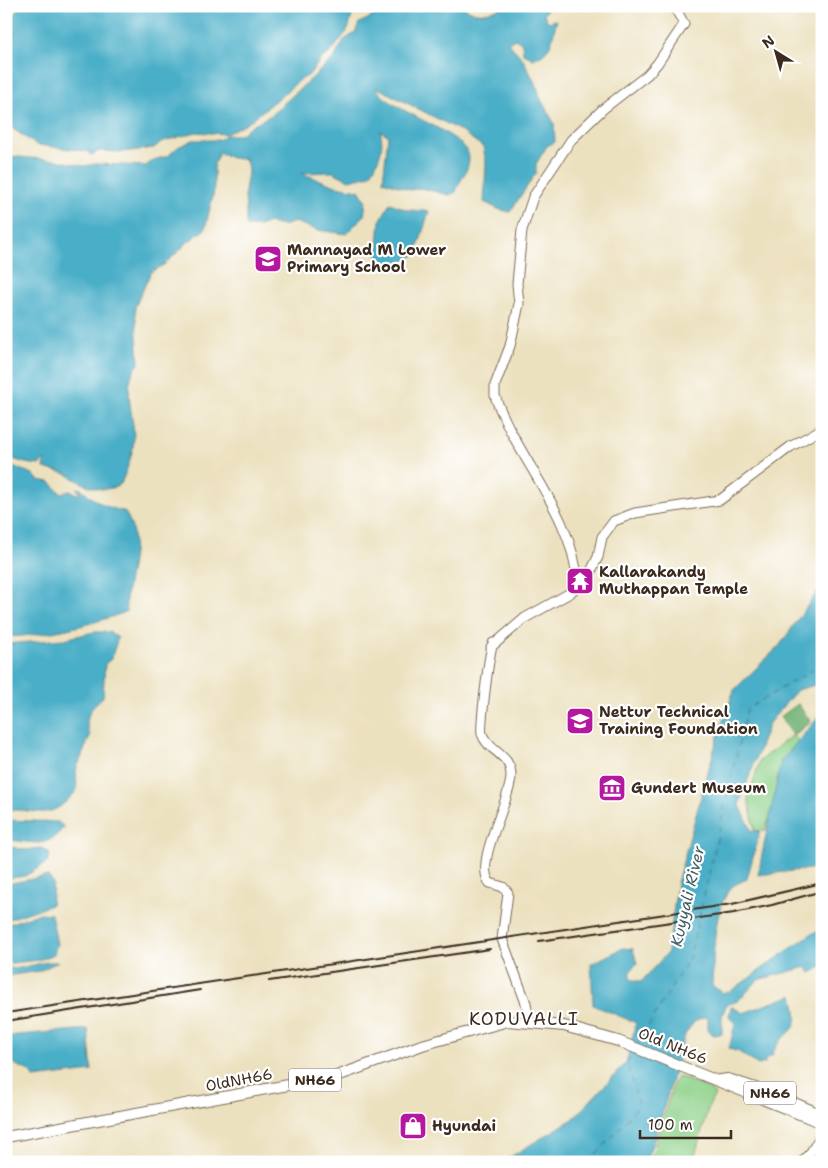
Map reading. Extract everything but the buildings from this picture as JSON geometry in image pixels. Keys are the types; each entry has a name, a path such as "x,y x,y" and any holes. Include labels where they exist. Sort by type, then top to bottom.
{"main road":[{"path":"578,585 575,557 558,514 499,407 495,396 495,385 510,346 519,304 517,284 522,230 532,197 571,140 603,109 636,85 657,64 684,24 674,6"},
{"path":"529,1023 526,1003 502,939 508,893 503,887 490,883 484,874 511,777 503,754 487,743 482,734 480,723 491,647 525,618 558,600 590,573 598,557 602,537 614,521 635,513 720,500 790,447 822,428"},
{"name":"OldNH66","path":"6,1137 337,1076 484,1026 508,1022 564,1026 618,1041"},
{"name":"Old NH66","path":"618,1041 822,1123"},
{"name":"Old NH66","path":"717,1080 728,1079 774,1094 822,1115"},
{"path":"802,1162 811,1152 822,1134"}],"green space":[{"path":"798,704 811,722 793,735 780,717"},
{"path":"793,735 798,741 765,830 755,831 748,798 760,760"},
{"path":"678,1076 710,1089 715,1095 709,1106 693,1162 648,1162 654,1149 673,1085"}],"water":[{"path":"513,5 549,6 544,14 548,22 557,20 549,48 540,56 533,59 523,53 522,43 515,39 508,43 523,59 538,89 540,98 554,123 555,142 547,146 536,164 536,173 510,212 498,209 484,202 486,162 483,147 461,131 376,87 383,96 395,105 443,131 466,150 469,160 468,165 456,192 449,195 421,188 411,190 383,181 388,135 380,131 382,142 380,153 370,175 349,180 333,172 301,173 336,186 359,190 366,201 364,216 346,234 317,230 295,222 276,225 269,222 259,226 246,226 245,192 248,173 247,164 245,159 232,158 219,153 214,164 214,191 205,229 189,241 165,264 151,272 135,307 139,364 133,372 129,392 134,437 131,456 121,484 106,489 99,489 86,485 64,473 44,468 45,460 39,465 10,458 6,454 6,156 56,160 84,166 95,164 146,166 153,160 168,156 178,147 193,140 219,140 226,135 240,135 250,126 270,116 334,58 344,40 355,33 359,23 395,6 463,6 475,12 485,13"},
{"path":"19,6 349,6 353,12 348,30 331,52 322,58 309,75 300,80 249,122 225,134 196,132 161,142 154,148 122,152 99,151 92,155 86,151 37,145 13,129 9,119 7,100 6,40 8,31 15,33 11,23"},
{"path":"390,203 407,210 429,211 416,254 393,268 377,256 380,221"},
{"path":"6,464 33,474 38,480 50,482 61,493 69,491 83,495 76,488 80,489 103,505 124,511 130,522 134,547 126,612 67,629 6,637"},
{"name":"Kuyyali River","path":"822,585 822,683 797,690 769,723 739,804 752,831 760,831 747,879 733,886 721,906 715,933 712,986 724,993 731,991 811,934 822,930 822,967 811,973 806,967 758,980 738,1001 726,1005 722,1017 722,1034 714,1035 708,1031 708,1017 697,1020 692,1025 685,1035 655,1138 645,1162 502,1162 573,1119 626,1063 636,1023 593,1005 591,964 623,948 633,949 637,963 630,972 630,979 641,982 668,952 677,883 720,729 734,690 780,645"},
{"path":"94,632 110,632 118,638 111,659 105,664 103,697 91,709 89,714 87,724 90,736 76,770 77,790 52,811 6,810 6,644 64,639"},
{"path":"822,713 822,864 810,869 758,875 781,761"},
{"path":"6,820 58,822 64,827 45,842 32,843 6,840"},
{"path":"6,846 25,850 41,848 50,853 48,862 25,876 6,879"},
{"path":"48,876 53,883 51,905 6,920 6,884"},
{"path":"40,913 51,914 57,944 54,954 39,960 12,963 6,966 6,925"},
{"path":"47,962 58,962 39,971 6,976 6,967 15,969"},
{"path":"793,995 796,1010 795,1026 782,1039 772,1056 765,1059 765,1063 758,1065 739,1052 729,1049 735,1024 729,1016 731,1006 743,1013"},
{"path":"88,1029 92,1071 34,1078 29,1071 6,1060 6,1036"}],"ferry route":[{"path":"637,1045 690,956 747,709 822,664"},
{"path":"588,1162 639,1105 627,1063 633,1053"}],"railway":[{"path":"6,1013 732,904 822,883"},
{"path":"539,941 734,913 822,891"},
{"path":"269,981 490,949"},
{"path":"6,1021 200,990"}],"place":[{"name":"Mannayad M Lower Primary School","path":"268,259"},
{"name":"Kallarakandy Muthappan Temple","path":"580,581"},
{"name":"Nettur Technical Training Foundation","path":"580,721"},
{"name":"Gundert Museum","path":"612,788"},
{"name":"Hyundai","path":"413,1126"}],"district":[{"name":"KODUVALLI","path":"524,1019"}]}
